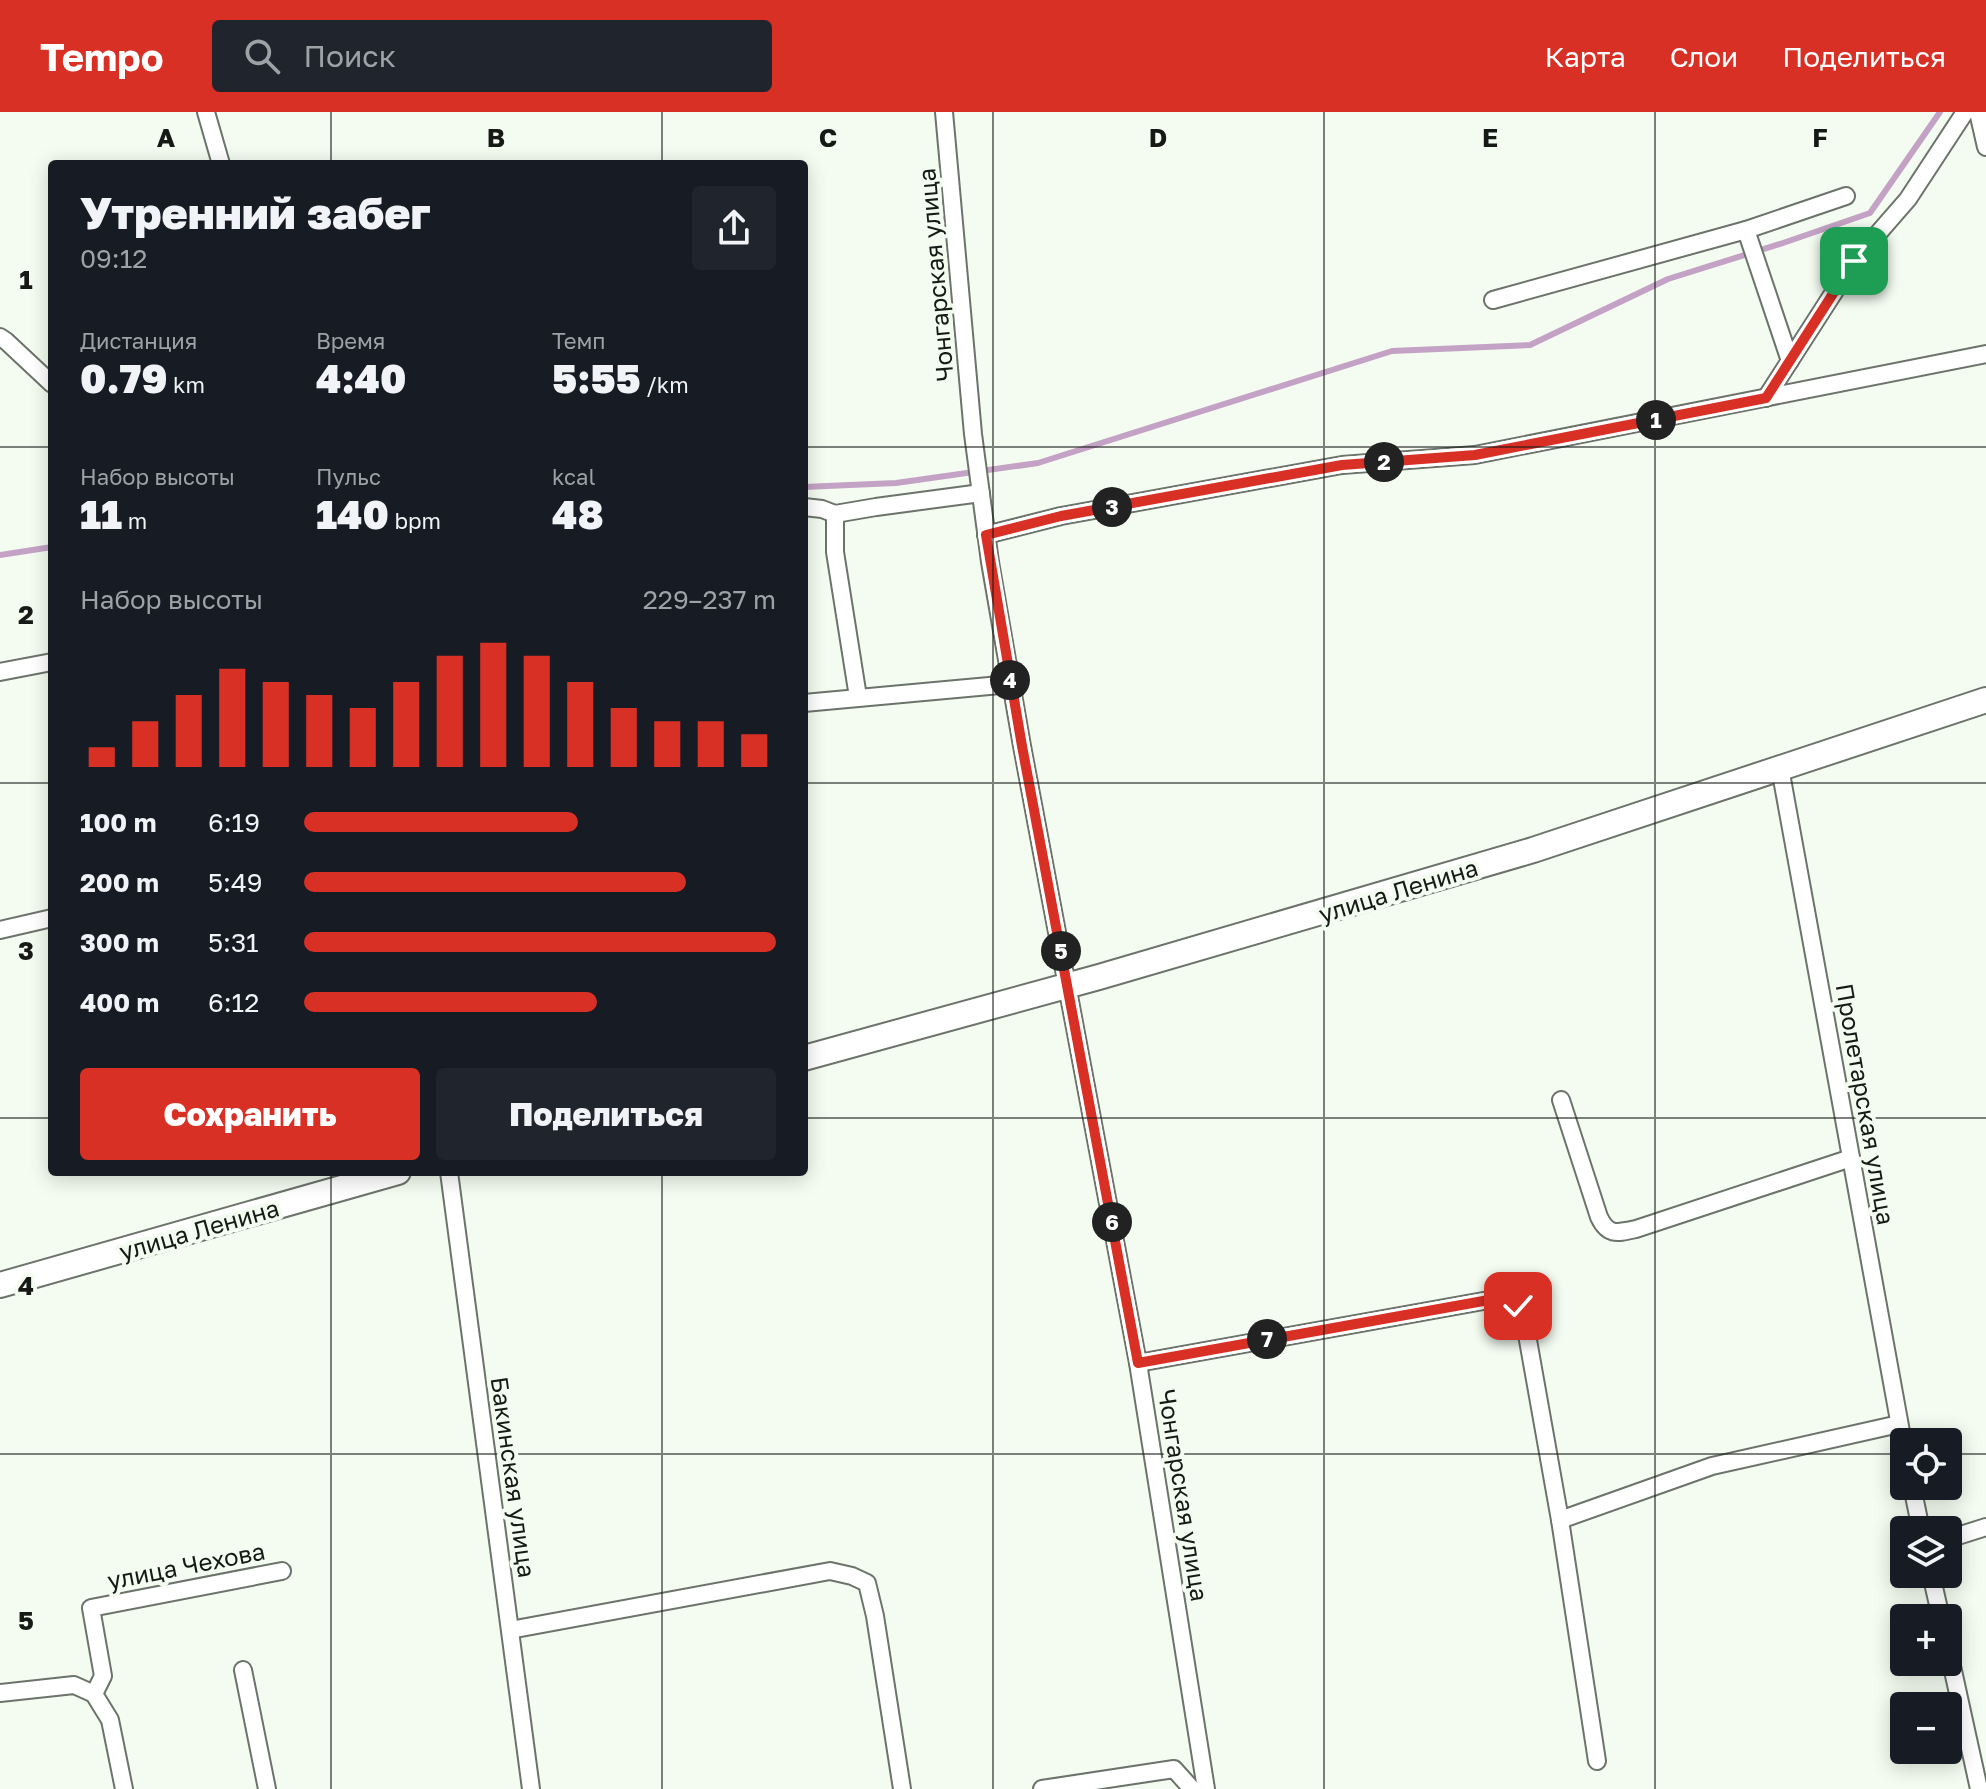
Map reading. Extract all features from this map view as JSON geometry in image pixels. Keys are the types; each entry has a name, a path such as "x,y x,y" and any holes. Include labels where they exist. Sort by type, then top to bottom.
{"street":[{"path":"206,112 220,160"},
{"name":"Чонгарская улица","path":"944,112 973,434 986,535 1066,985 1138,1363 1206,1789"},
{"path":"1766,398 1854,261 1908,199 1965,112"},
{"path":"1978,112 1986,147"},
{"path":"1493,300 1746,230 1846,196"},
{"path":"1746,230 1790,361"},
{"path":"0,337 48,380"},
{"path":"986,535 1061,516 1342,465 1475,455 1986,354"},
{"path":"808,507 835,514 981,497"},
{"path":"835,514 835,552 858,697"},
{"path":"0,672 48,663"},
{"path":"808,703 1011,684"},
{"name":"улица Ленина","path":"808,1057 1533,850 1986,700"},
{"name":"Пролетарская улица","path":"1780,768 1900,1428"},
{"path":"0,930 48,919"},
{"path":"1561,1100 1599,1217 1603,1226 1616,1233 1851,1158"},
{"name":"улица Ленина","path":"0,1285 384,1176"},
{"name":"Бакинская улица","path":"450,1176 531,1789"},
{"path":"1138,1363 1500,1298 1511,1300 1518,1306 1524,1320 1560,1520 1597,1761"},
{"path":"1560,1520 1712,1466 1899,1424"},
{"path":"1962,1535 1986,1527"},
{"name":"улица Чехова","path":"94,1694 103,1676 91,1608 282,1571"},
{"path":"510,1630 830,1571 852,1576 867,1583 875,1616 902,1789"},
{"path":"243,1670 267,1789"},
{"path":"1954,1676 1979,1789"},
{"path":"0,1693 74,1685 94,1694 110,1720 124,1789"},
{"path":"1042,1789 1174,1769 1192,1789"}],"waterway":[{"path":"808,487 896,483 1038,463 1392,351 1530,345 1668,279 1870,213 1940,112"},
{"path":"0,555 48,548"}],"route":[{"path":"1518,1306 1511,1300 1500,1298 1138,1363 1022,746 986,535 1061,516 1342,465 1475,455 1766,398 1854,261"}]}
